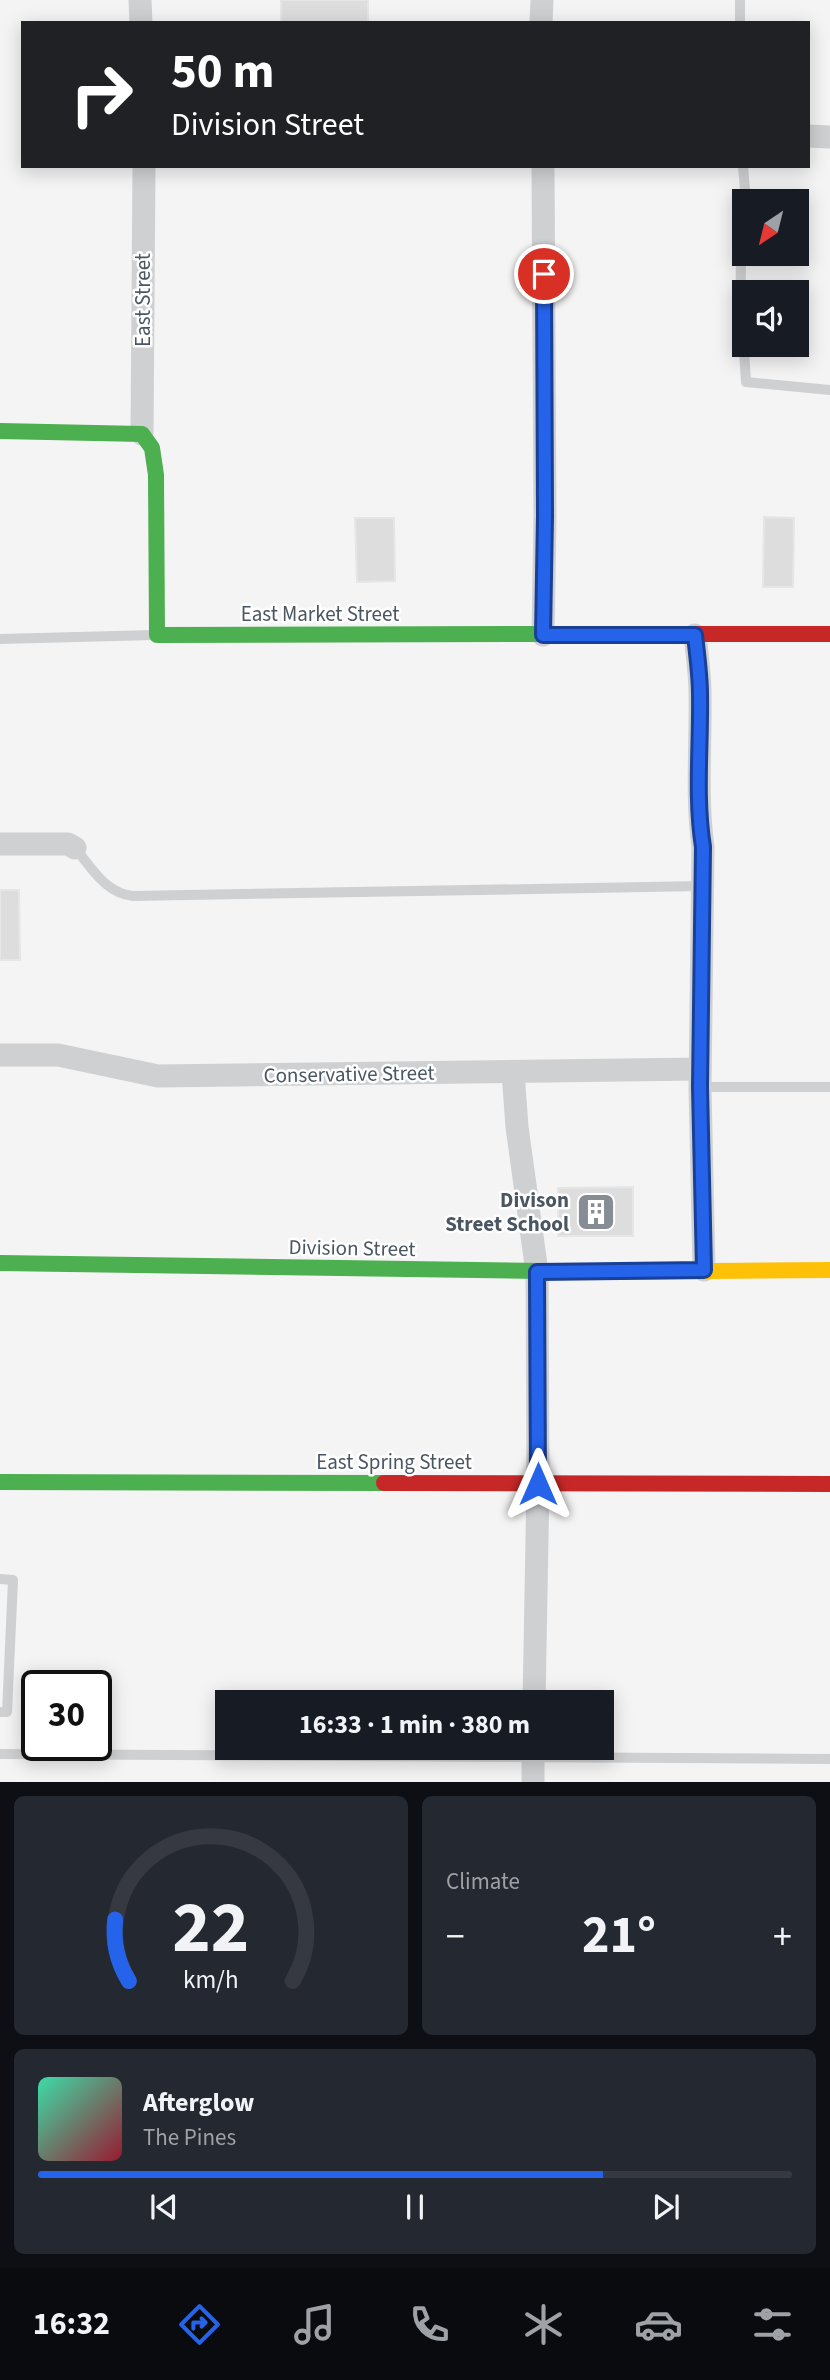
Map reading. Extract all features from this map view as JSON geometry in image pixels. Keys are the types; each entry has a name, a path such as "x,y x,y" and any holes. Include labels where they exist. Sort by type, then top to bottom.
{"street":[{"path":"140,0 141,21"},
{"path":"541,0 541,21"},
{"path":"810,136 830,137"},
{"name":"East Street","path":"142,433 144,168"},
{"path":"543,168 543,635"},
{"path":"0,431 142,433 152,448 156,475 157,635"},
{"name":"East Market Street","path":"157,635 830,635"},
{"path":"695,635 700,693 700,1078 704,1270"},
{"path":"0,844 68,844 75,848"},
{"name":"Conservative Street","path":"0,1055 58,1055 158,1076 513,1072 700,1078"},
{"path":"513,1072 517,1127 537,1272 538,1484 534,1690"},
{"name":"Division Street","path":"0,1262 537,1272 830,1270"},
{"name":"East Spring Street","path":"0,1482 830,1484"},
{"path":"533,1760 533,1782"}],"lane":[{"path":"740,0 740,21"},
{"path":"743,168 745,189"},
{"path":"741,266 746,382 830,390"},
{"path":"0,639 157,635"},
{"path":"75,848 108,888 121,895 133,896 702,886"},
{"path":"700,1078 830,1087"},
{"path":"0,1579 13,1580 7,1712 0,1712"},
{"path":"0,1754 215,1753"},
{"path":"614,1754 830,1759"}],"building":[{"path":"281,0 368,0 368,21 281,21"},
{"path":"764,517 794,518 793,587 763,587"},
{"path":"355,518 394,518 395,581 357,582"},
{"path":"0,890 19,890 20,960 0,960"},
{"name":"Divison Street School","path":"633,1187 633,1236 558,1236 558,1188"}],"traffic: fast":[{"path":"0,431 142,434 152,448 156,475 157,635 543,634"},
{"path":"0,1263 610,1272"},
{"path":"0,1482 384,1483"}],"traffic: slow":[{"path":"610,1272 830,1270"}],"traffic: jam":[{"path":"543,634 830,634"},
{"path":"384,1483 830,1484"}],"place":[{"name":"Divison Street School","path":"596,1212"}],"route":[{"path":"538,1484 537,1272 704,1270 700,1087 703,847 700,830 700,693 695,635 543,635 544,274"}]}
